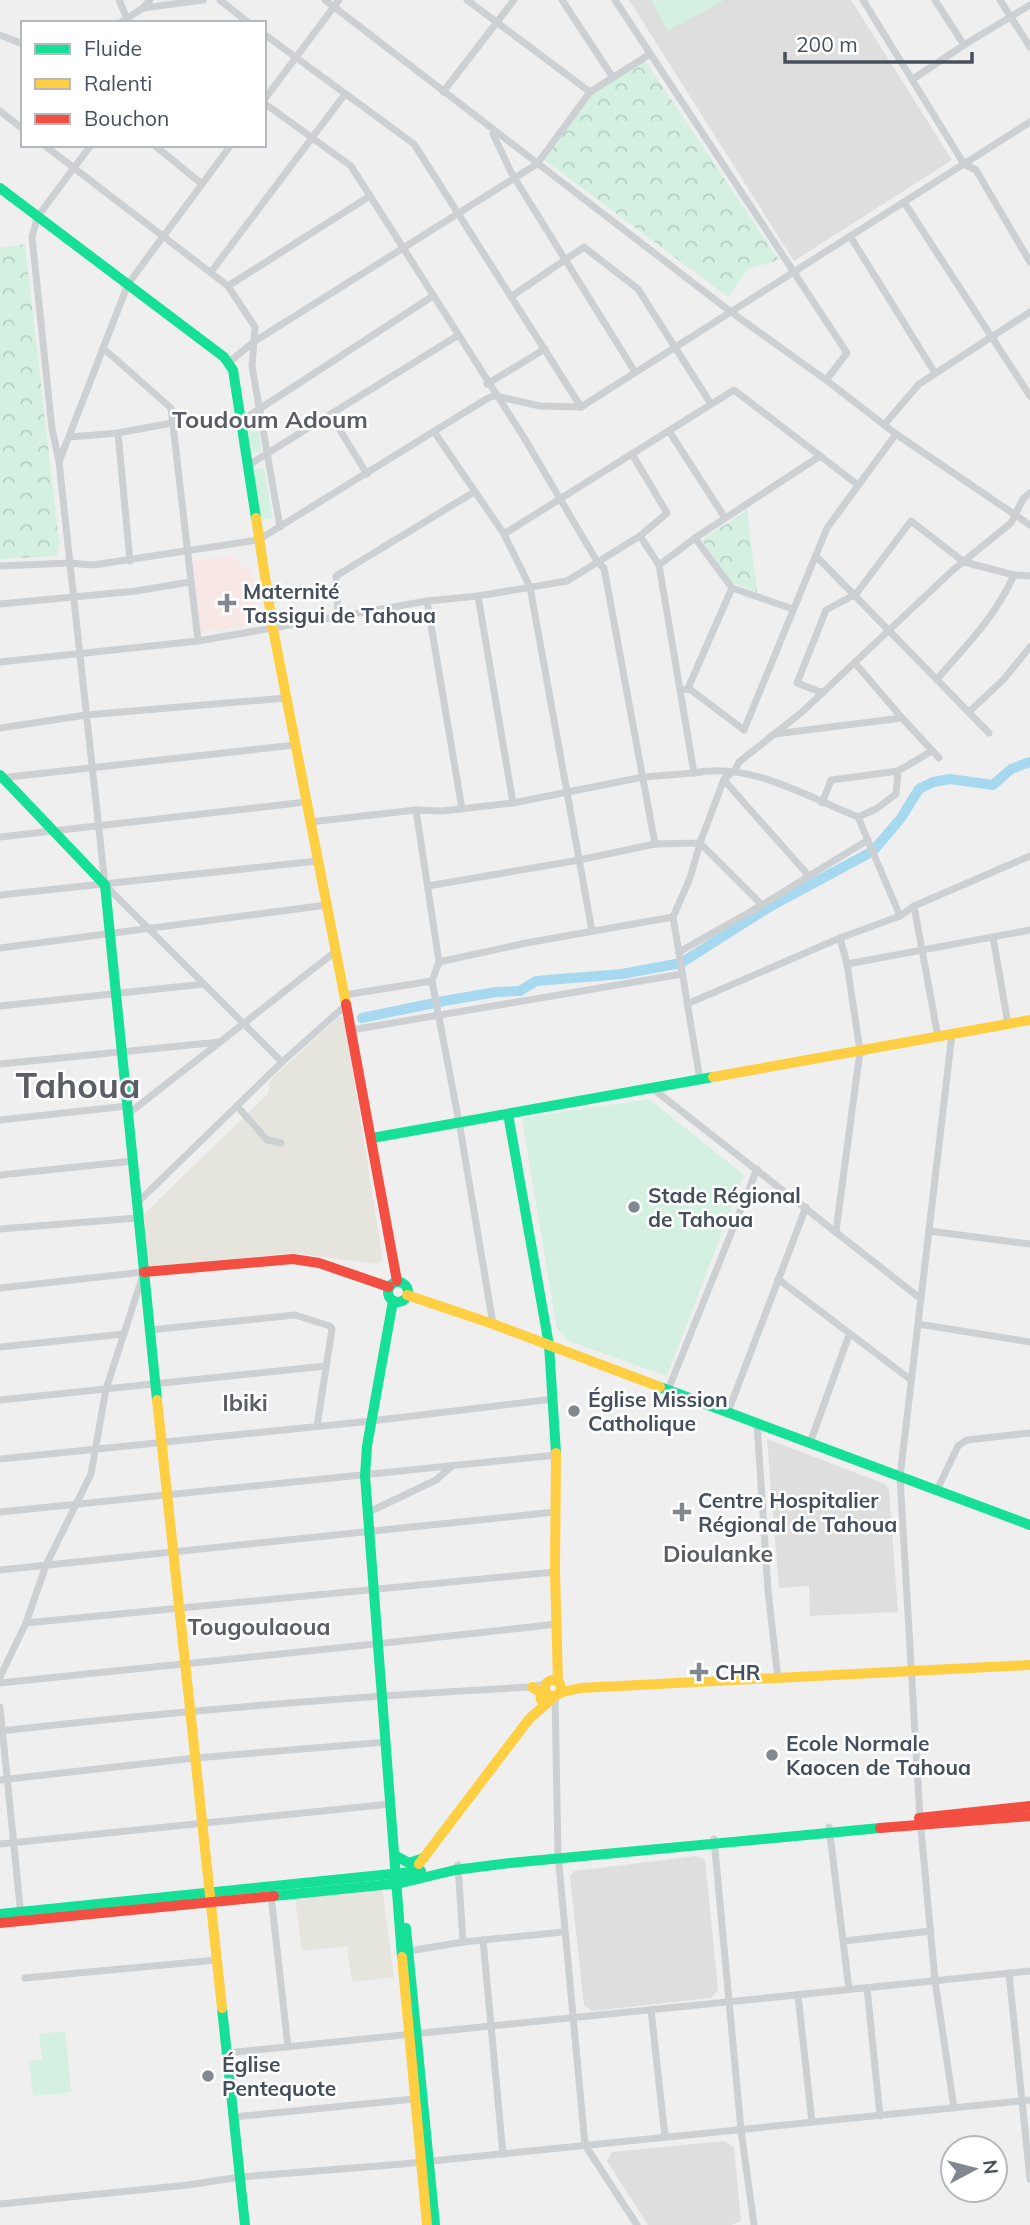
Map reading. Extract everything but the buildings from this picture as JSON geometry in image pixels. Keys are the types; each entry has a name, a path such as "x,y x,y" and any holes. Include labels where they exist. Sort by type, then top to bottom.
{"street":[{"path":"118,0 128,20 150,0"},
{"path":"143,8 203,0"},
{"path":"220,0 246,21"},
{"path":"325,0 731,312 896,434 1030,525"},
{"path":"266,99 339,0"},
{"path":"467,0 590,92"},
{"path":"443,92 514,0"},
{"path":"562,0 612,76"},
{"path":"615,0 847,353 826,380"},
{"path":"863,0 964,164 976,170 1030,262"},
{"path":"935,0 964,45"},
{"path":"1000,0 1030,47"},
{"path":"913,79 1030,5"},
{"path":"0,35 21,43"},
{"path":"266,36 414,144 581,407"},
{"path":"228,363 255,341 537,164 590,92 650,54"},
{"path":"211,272 345,94"},
{"path":"266,104 351,166 561,499 598,563 604,568 655,844"},
{"path":"0,111 21,127"},
{"path":"0,566 70,563 93,565 188,553 258,540 488,398 495,396 540,407 581,407 1030,122"},
{"path":"492,130 515,178 635,372"},
{"path":"46,147 228,286 255,327 252,366 280,527"},
{"path":"89,147 38,216 32,237 105,885 137,1218 245,2225"},
{"path":"156,147 202,184"},
{"path":"59,462 128,284 227,147"},
{"path":"0,188 128,284 228,363 233,370 273,629 372,1138 393,1284 387,1293 393,1301 400,1302 407,1295"},
{"path":"228,286 370,196"},
{"path":"904,202 1030,397"},
{"path":"850,236 935,373"},
{"path":"512,296 584,247 638,289 711,404"},
{"path":"240,421 433,296"},
{"path":"884,425 919,384 1030,312"},
{"path":"247,466 457,336"},
{"path":"103,348 171,408 198,641"},
{"path":"488,384 545,349"},
{"path":"504,534 734,390 858,485"},
{"path":"330,414 367,474"},
{"path":"70,437 118,433 172,423"},
{"path":"669,431 725,518"},
{"path":"435,432 504,534 530,587 592,931"},
{"path":"118,433 130,561"},
{"path":"684,689 747,732 827,528 896,434"},
{"path":"0,662 80,656 198,641 427,601 478,596 567,581 640,537 667,513 632,454"},
{"path":"659,565 695,538 820,456"},
{"path":"338,617 336,576 474,492"},
{"path":"700,1080 673,917 690,878 723,780 735,771 739,762 823,693 964,562 1011,523 1023,499 1030,493"},
{"path":"823,693 797,683 826,610 856,594 911,521 964,562 1014,575 1030,576"},
{"path":"640,537 659,565 684,689 694,773"},
{"path":"695,538 732,588 793,610"},
{"path":"816,556 989,733"},
{"path":"937,679 989,620 1014,575"},
{"path":"0,604 136,591 190,582"},
{"path":"684,689 732,588"},
{"path":"478,596 513,803"},
{"path":"427,601 462,809"},
{"path":"969,712 1003,679 1030,647"},
{"path":"855,663 939,758"},
{"path":"0,728 86,715 286,698"},
{"path":"775,734 902,718"},
{"path":"1,777 295,745"},
{"path":"822,803 831,780 898,771 932,751"},
{"path":"310,822 513,803 643,777 713,769 735,771 795,790 858,817 876,809 897,794 898,771"},
{"path":"1,777 282,1062"},
{"path":"723,780 809,876"},
{"path":"0,837 306,802"},
{"path":"416,810 439,962 432,981 493,1324"},
{"path":"858,817 900,916"},
{"path":"679,952 868,840"},
{"path":"428,886 655,844 700,843 762,905"},
{"path":"687,1004 840,938 900,916 914,906 1030,856"},
{"path":"0,895 318,861"},
{"path":"0,948 327,905"},
{"path":"914,906 938,1037"},
{"path":"439,962 673,917"},
{"path":"847,964 1030,930"},
{"path":"993,936 1008,1024"},
{"path":"836,1231 860,1051 847,964 840,938"},
{"path":"0,1120 127,1110 244,1024 336,951"},
{"path":"351,1030 682,974"},
{"path":"136,1204 345,1000 432,981"},
{"path":"0,1006 204,984"},
{"path":"372,1138 1030,1020"},
{"path":"952,1034 900,1477 920,1821 935,1980 954,2108"},
{"path":"0,1064 220,1042"},
{"path":"652,1088 921,1299"},
{"path":"237,1106 267,1140 281,1143"},
{"path":"508,1114 549,1345 556,1455 557,1667 552,1689 559,1856 585,2145 637,2225"},
{"path":"0,1175 132,1161"},
{"path":"668,1390 757,1169"},
{"path":"728,1412 806,1207"},
{"path":"0,1229 137,1218"},
{"path":"929,1231 1030,1244"},
{"path":"0,1288 293,1259 319,1263 406,1286 407,1295"},
{"path":"0,1677 26,1623 46,1565 91,1474 106,1389 144,1272"},
{"path":"778,1279 911,1380"},
{"path":"407,1295 493,1324 1030,1525"},
{"path":"393,1301 371,1421 365,1476 390,1804 424,2162 427,2225"},
{"path":"150,1330 295,1315 330,1326 332,1329 317,1426"},
{"path":"918,1324 1030,1342"},
{"path":"0,1347 124,1334"},
{"path":"810,1443 849,1335"},
{"path":"0,1400 326,1366"},
{"path":"0,1459 371,1421 553,1399"},
{"path":"757,1423 768,1590 778,1679"},
{"path":"937,1490 958,1446 967,1440 1030,1433"},
{"path":"0,1512 556,1455"},
{"path":"369,1512 436,1480 452,1466"},
{"path":"0,1570 555,1512"},
{"path":"26,1623 555,1572"},
{"path":"0,1683 379,1645 556,1624"},
{"path":"1,1731 190,1710 383,1695 532,1687 540,1692 552,1689 778,1679 1027,1663"},
{"path":"412,1873 552,1689"},
{"path":"0,1707 4,1779 14,1842 21,1916"},
{"path":"4,1779 195,1758 387,1742"},
{"path":"0,1844 390,1804"},
{"path":"0,1914 21,1916 397,1878 412,1873 459,1867 920,1821 1030,1806"},
{"path":"920,1821 1030,1816"},
{"path":"830,1830 849,1989"},
{"path":"714,1841 741,2130 754,2225"},
{"path":"395,1852 402,1862 409,1864 424,1858"},
{"path":"210,1897 271,1895 459,1867"},
{"path":"459,1867 463,1942"},
{"path":"397,1878 409,1951 414,2099 435,2225"},
{"path":"271,1895 288,2047"},
{"path":"0,1923 21,1916"},
{"path":"844,1941 931,1931"},
{"path":"409,1951 463,1942 564,1932"},
{"path":"483,1940 503,2154"},
{"path":"25,1978 217,1960"},
{"path":"227,2053 1030,1971"},
{"path":"1009,1973 1026,2101 1030,2179"},
{"path":"867,1987 880,2116"},
{"path":"798,1994 812,2122"},
{"path":"651,2010 665,2137"},
{"path":"233,2117 414,2099"},
{"path":"0,2204 188,2185 240,2177 424,2162 1026,2101"}],"shaded area":[{"path":"629,0 851,0 952,160 794,261"},
{"name":"Maternité Tassigui de Tahoua","path":"235,556 243,568 252,568 257,614 261,618 256,625 200,632 193,560"},
{"path":"339,1017 344,1018 383,1260 377,1264 293,1253 150,1268 146,1263 143,1215 268,1094 270,1080"},
{"path":"767,1439 885,1484 889,1490 898,1612 810,1616 809,1586 779,1588"},
{"path":"696,1856 705,1860 718,1990 711,1998 592,2011 584,2005 570,1876 574,1871"},
{"path":"382,1888 394,1977 352,1982 347,1946 302,1951 295,1898"},
{"path":"725,2141 734,2148 741,2221 731,2225 648,2225 607,2161 612,2152"}],"green space":[{"path":"651,0 724,0 668,31"},
{"path":"644,59 779,260 748,269 728,297 542,158 587,94"},
{"path":"25,244 59,542 57,556 0,559 0,248"},
{"path":"257,423 262,451 252,453 246,425"},
{"path":"264,468 273,518 262,520 253,470"},
{"path":"747,510 757,592 731,582 702,540"},
{"name":"Stade Régional de Tahoua","path":"649,1099 744,1175 667,1376 568,1341 557,1329 522,1118"},
{"path":"65,2031 71,2092 33,2096 29,2061 42,2060 39,2034"}],"waterway":[{"path":"362,1018 496,992 520,991 536,981 622,974 681,963 771,906 873,851 901,818 919,789 933,782 950,779 993,785 1011,769 1030,762"}],"traffic: fast":[{"path":"0,188 224,357 233,370 256,518"},
{"path":"0,775 105,885 157,1400"},
{"path":"372,1138 713,1077"},
{"path":"508,1114 549,1345 556,1453"},
{"path":"398,1282 405,1285 408,1292 405,1299 398,1302 391,1299 388,1292 391,1285 398,1282"},
{"path":"393,1301 367,1446 365,1476 402,1957"},
{"path":"660,1387 1030,1525"},
{"path":"274,1896 401,1883 455,1870 510,1863 880,1828"},
{"path":"396,1856 409,1863 424,1858"},
{"path":"0,1914 421,1871"},
{"path":"406,1928 435,2225"},
{"path":"222,2008 245,2225"}],"traffic: slow":[{"path":"256,518 273,629 346,1004"},
{"path":"713,1077 1030,1020"},
{"path":"407,1295 493,1324 660,1387"},
{"path":"157,1400 222,2008"},
{"path":"556,1453 558,1682"},
{"path":"559,1693 580,1688 1030,1665"},
{"path":"553,1680 561,1688 553,1696 545,1688 553,1680"},
{"path":"532,1687 540,1692 541,1700"},
{"path":"419,1864 529,1719 555,1696"},
{"path":"402,1957 427,2225"}],"traffic: jam":[{"path":"346,1004 397,1281"},
{"path":"144,1272 293,1259 319,1263 389,1287"},
{"path":"919,1818 1030,1806"},
{"path":"880,1828 1030,1816"},
{"path":"0,1923 274,1896"}],"place":[{"name":"Maternité Tassigui de Tahoua","path":"227,603"},
{"name":"Stade Régional de Tahoua","path":"634,1207"},
{"name":"Église Mission Catholique","path":"574,1411"},
{"name":"Centre Hospitalier Régional de Tahoua","path":"682,1512"},
{"name":"CHR","path":"699,1672"},
{"name":"Ecole Normale Kaocen de Tahoua","path":"772,1755"},
{"name":"Église Pentequote","path":"208,2076"}],"district":[{"name":"Toudoum Adoum","path":"270,419"},
{"name":"Tahoua","path":"78,1085"},
{"name":"Ibiki","path":"245,1402"},
{"name":"Dioulanke","path":"718,1553"},
{"name":"Tougoulaoua","path":"259,1626"}]}
